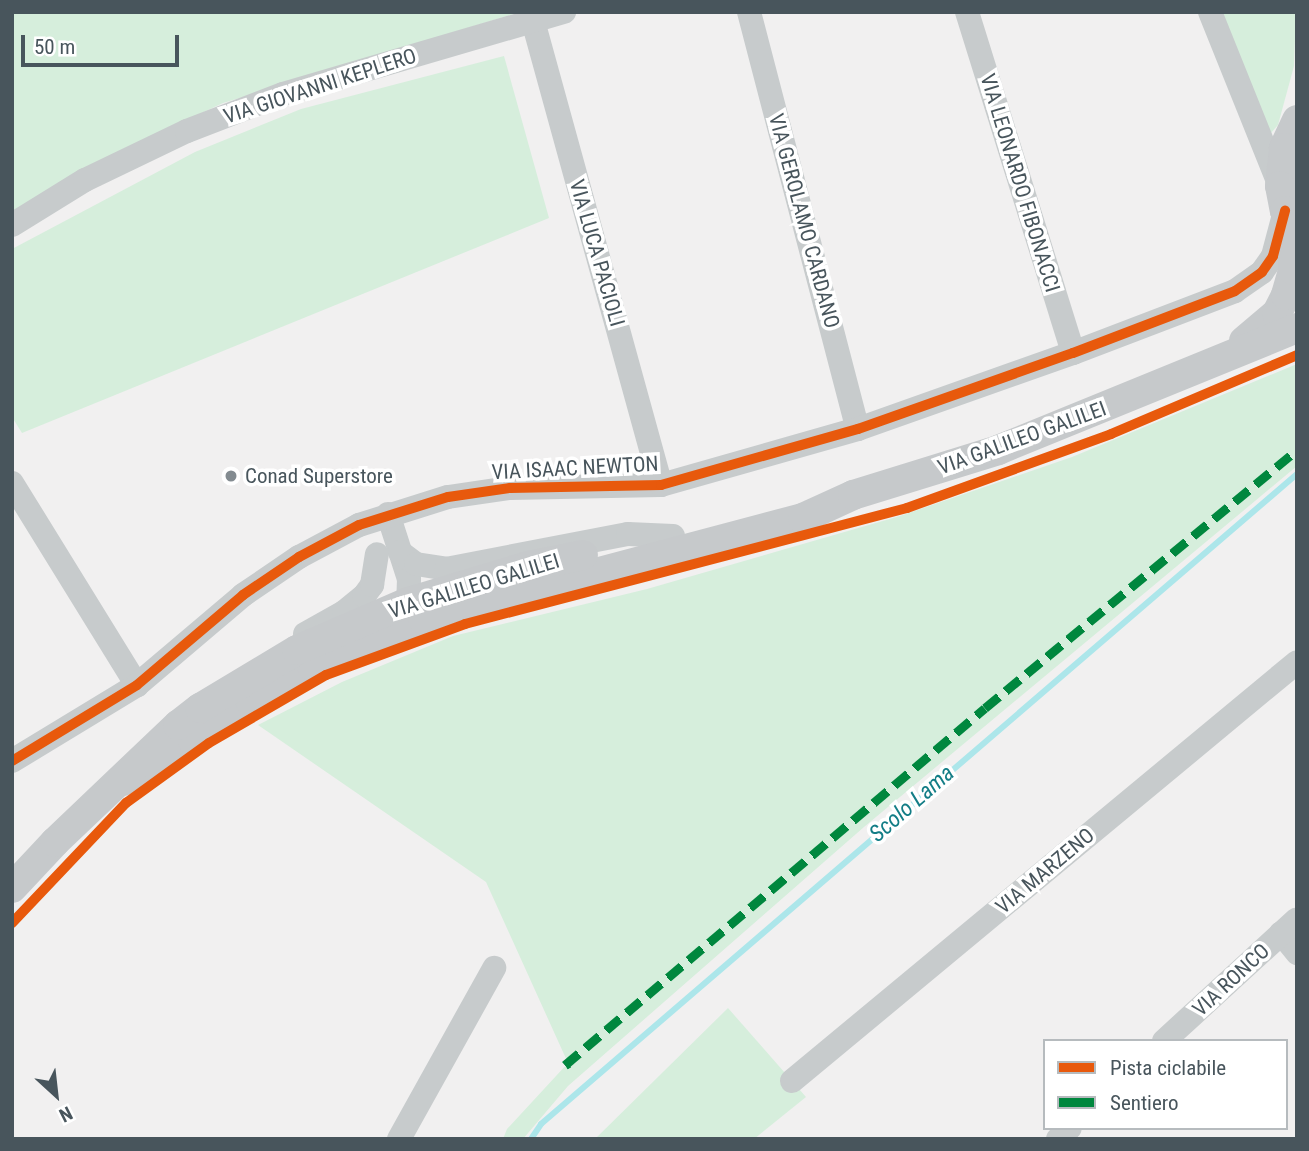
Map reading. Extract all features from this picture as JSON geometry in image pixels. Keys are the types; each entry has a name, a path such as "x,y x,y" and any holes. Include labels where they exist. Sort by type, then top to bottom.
{"main road":[{"name":"VIA GALILEO GALILEI","path":"1212,362 1259,331 1277,313 1293,270 1284,148 1297,120"},
{"name":"VIA GALILEO GALILEI","path":"123,780 193,741 250,700 312,666 423,619 527,589 790,521 829,504 998,450 1297,328"},
{"name":"VIA GALILEO GALILEI","path":"12,888 55,842 200,708 297,650 408,602 528,566 674,536 804,502 829,504"}],"street":[{"name":"VIA GIOVANNI KEPLERO","path":"12,225 85,180 187,131 259,103 564,12"},
{"name":"VIA GEROLAMO CARDANO","path":"749,12 858,429"},
{"name":"VIA LEONARDO FIBONACCI","path":"967,12 1073,353"},
{"path":"1210,12 1289,215"},
{"name":"VIA LUCA PACIOLI","path":"533,21 661,485"},
{"name":"VIA ISAAC NEWTON","path":"12,761 137,685 243,595 299,557 359,525 448,497 510,488 661,485 858,429 1073,353 1235,291 1249,282 1273,256 1289,215"},
{"path":"12,483 137,685"},
{"path":"388,514 392,595 397,600 421,607 445,604 505,586 527,589"},
{"path":"359,525 388,553 416,564 446,569 628,534 674,536"},
{"path":"200,708 240,671 344,612 364,596 388,553"},
{"path":"312,666 324,652 392,622 408,602"},
{"name":"VIA MARZENO","path":"792,1081 1297,662"},
{"path":"1289,926 1297,953"},
{"name":"VIA RONCO","path":"1166,1039 1289,926"},
{"path":"399,1139 494,968"}],"green space":[{"path":"12,12 520,12 223,103 89,166 12,212"},
{"path":"1222,12 1296,12 1294,66 1278,125 1270,134"},
{"path":"504,56 549,218 22,433 12,417 12,249 195,152 301,109"},
{"path":"1297,364 1297,466 864,827 568,1086 523,1139 503,1139 507,1129 568,1063 486,882 258,725 342,682 453,636 647,589 900,516 1072,457"},
{"path":"728,1008 806,1097 754,1139 595,1139"}],"waterway":[{"name":"Scolo Lama","path":"531,1139 541,1124 1297,474"}],"marked path":[{"path":"569,1063 565,1065 985,708 1297,450"}],"cycle path":[{"path":"12,761 137,685 243,595 299,557 359,525 448,497 510,488 661,485 858,429 1073,353 1235,291 1262,272 1273,256 1285,211"},
{"path":"12,923 126,803 209,743 326,675 465,624 907,508 1111,434 1297,355"}],"place":[{"name":"Conad Superstore","path":"231,476"}]}
